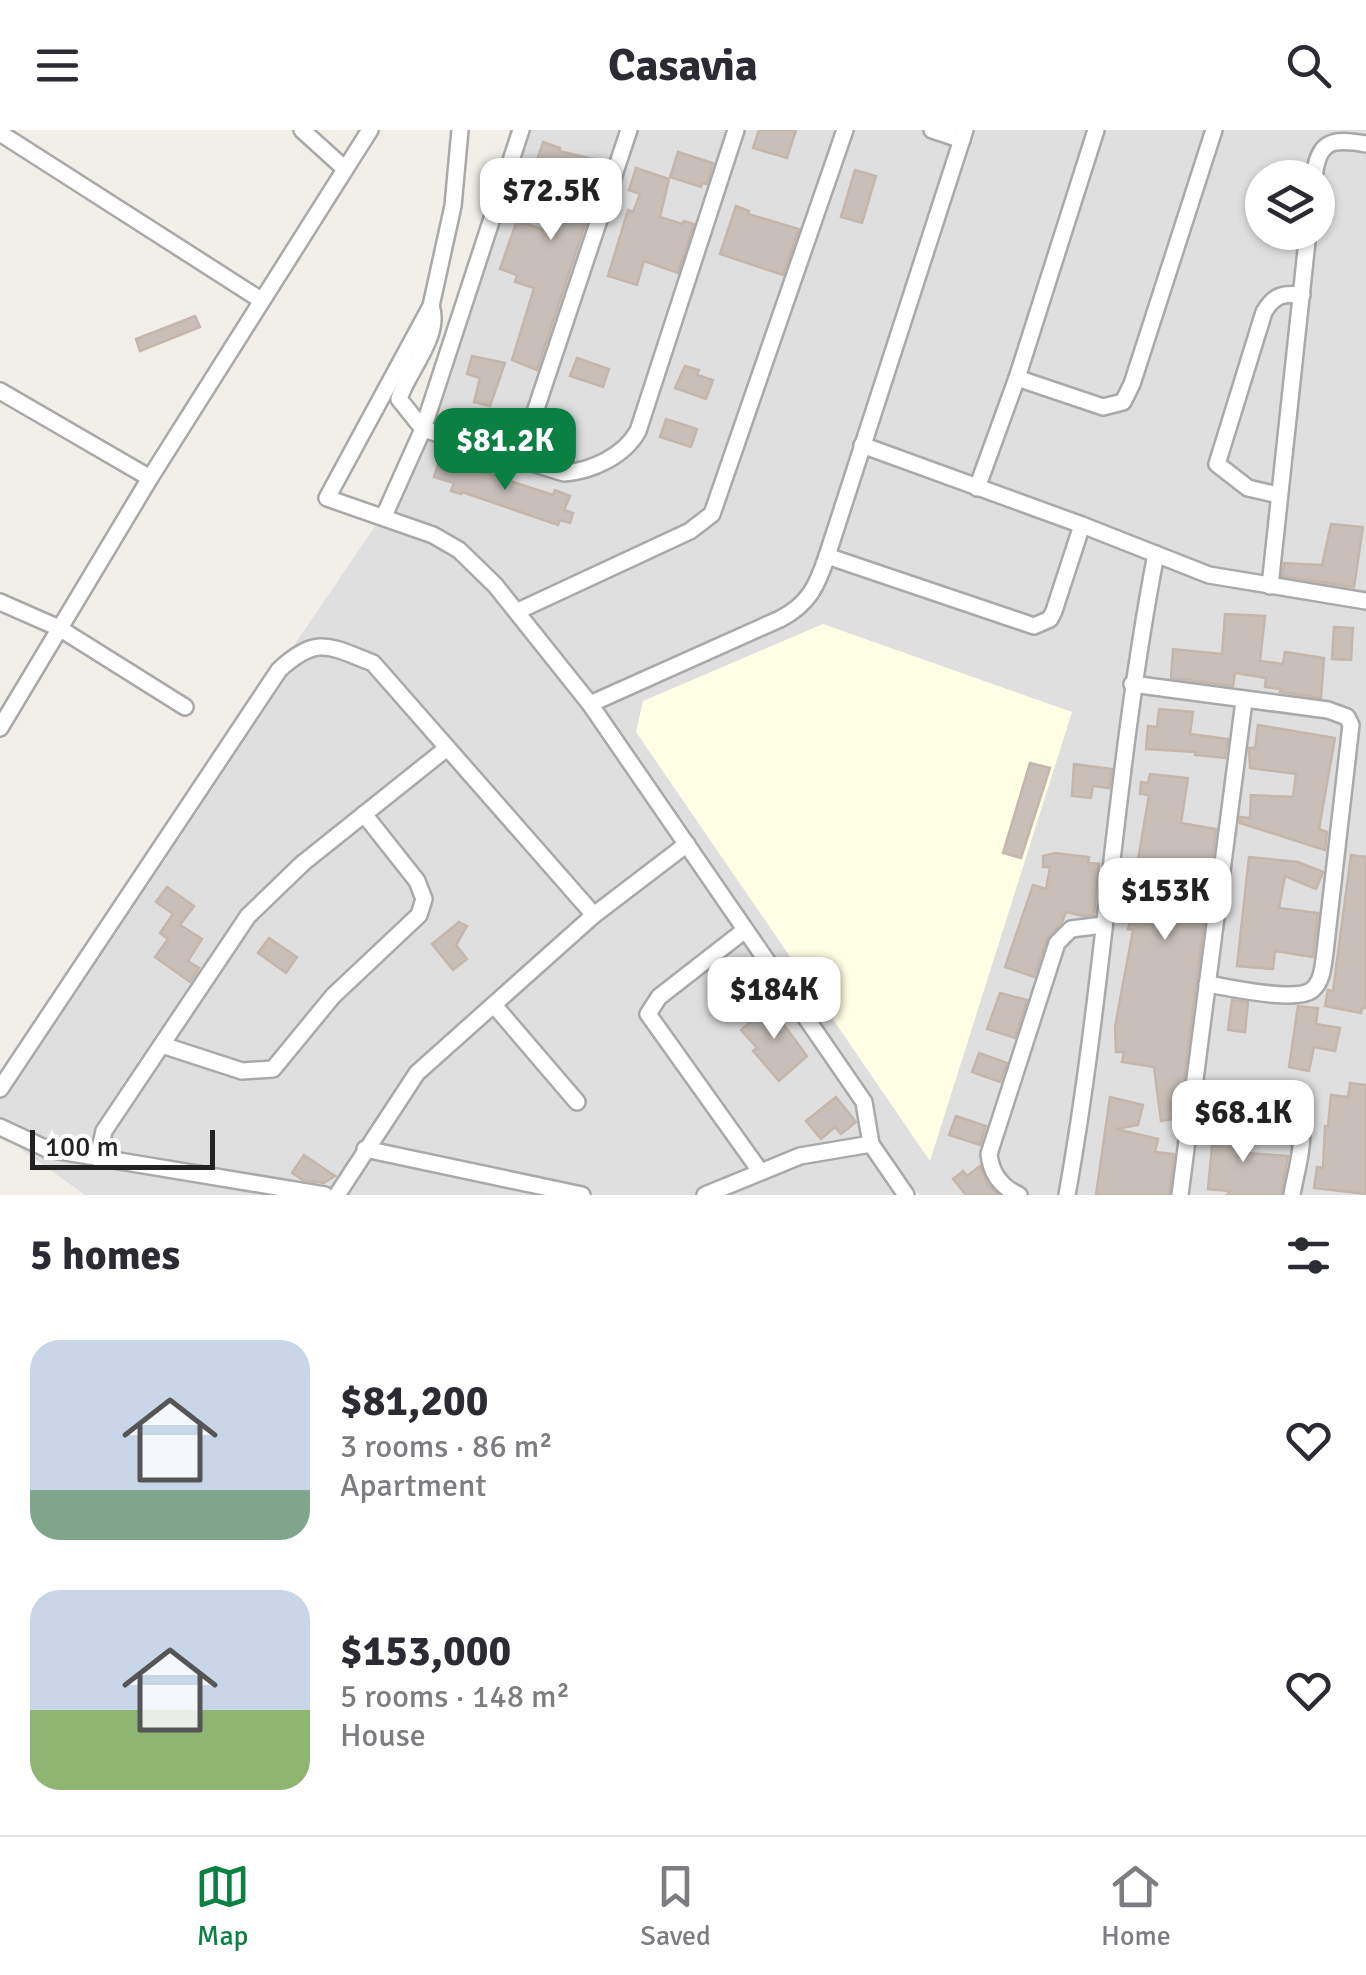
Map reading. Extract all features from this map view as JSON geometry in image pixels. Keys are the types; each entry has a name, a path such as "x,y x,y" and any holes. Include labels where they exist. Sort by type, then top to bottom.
{"street":[{"path":"302,130 345,169"},
{"path":"0,728 150,478 370,130"},
{"path":"460,130 453,206 431,306 328,498 433,535 459,550 518,611 590,704 864,1102 871,1144 906,1195"},
{"path":"384,516 424,429 521,130"},
{"path":"520,460 629,130"},
{"path":"431,306 432,329 399,399 424,429 558,473 570,473 618,454 636,436 736,130"},
{"path":"518,611 690,531 712,514 844,130"},
{"path":"590,704 794,612 812,596 963,135 932,130"},
{"path":"977,488 1017,378 1096,130"},
{"path":"1017,378 1104,407 1122,402 1132,384 1214,130"},
{"path":"0,132 261,300"},
{"path":"1317,160 1330,142 1366,144"},
{"path":"1270,586 1306,250"},
{"path":"1278,495 1248,488 1217,464 1264,312 1277,296 1302,295"},
{"path":"0,391 150,478"},
{"path":"862,445 1209,575 1366,601"},
{"path":"827,556 1034,626 1050,619 1054,611 1082,525"},
{"path":"1067,1195 1086,1076 1132,684 1156,554"},
{"path":"0,602 59,628 185,707"},
{"path":"0,1088 280,670 301,650 328,646 373,662 594,916"},
{"path":"1132,684 1339,712 1351,725 1325,952 1318,982 1303,994 1207,984"},
{"path":"1180,1195 1244,701"},
{"path":"98,1158 104,1131 248,916 302,864 446,748"},
{"path":"162,1045 242,1072 273,1068 333,996 418,916 424,898 416,881 364,814"},
{"path":"338,1195 417,1073 594,916 688,844"},
{"path":"1019,1195 999,1181 990,1168 989,1154 1018,1056 1057,943 1071,929 1103,925"},
{"path":"745,930 659,997 648,1014 760,1171"},
{"path":"494,1005 577,1102"},
{"path":"1196,1090 1295,1106 1302,1116 1302,1134 1292,1195"},
{"path":"0,1127 47,1150 325,1195"},
{"path":"706,1195 800,1156 871,1144"},
{"path":"365,1149 582,1195"},
{"path":"204,1195 207,1177"}],"shaded area":[{"path":"510,130 1366,130 1366,1195 920,1195 915,1190 901,1195 85,1195 0,1134 0,1078 399,491"},
{"path":"823,624 1072,712 930,1161 636,732 643,701"}],"building":[{"path":"759,130 796,130 787,158 753,148"},
{"path":"543,142 560,148 559,151 606,162 537,370 512,360 534,288 515,282 517,275 500,269 517,220 554,234 563,204 527,190"},
{"path":"678,152 713,163 707,184 702,183 701,187 670,177"},
{"path":"636,168 669,179 660,217 694,224 678,273 644,261 637,285 608,276 628,210 633,212 640,194 629,190"},
{"path":"855,170 876,176 862,223 841,217"},
{"path":"736,206 749,211 748,214 799,229 783,275 720,254"},
{"path":"195,316 200,327 140,351 136,339"},
{"path":"472,356 505,363 490,406 474,402 480,378 467,374"},
{"path":"577,358 609,369 603,387 570,376"},
{"path":"685,366 713,380 706,399 675,388"},
{"path":"490,419 518,427 512,444 485,435"},
{"path":"666,419 697,429 691,447 660,437"},
{"path":"440,458 553,495 555,490 570,496 564,510 573,513 570,523 560,520 558,525 451,491 454,483 434,477"},
{"path":"1331,524 1363,527 1354,587 1282,576 1284,563 1322,565"},
{"path":"1225,614 1265,616 1260,661 1283,664 1285,652 1324,658 1321,698 1280,692 1281,689 1265,687 1266,678 1235,673 1233,686 1171,678 1173,649 1222,654"},
{"path":"1334,627 1353,628 1351,660 1332,659"},
{"path":"1159,709 1193,712 1190,734 1228,739 1225,758 1146,749 1148,726 1157,727"},
{"path":"1258,725 1335,738 1319,829 1327,832 1325,850 1240,823 1240,817 1250,818 1251,795 1293,797 1296,774 1250,768 1249,748 1255,748"},
{"path":"1030,763 1050,768 1021,858 1003,853"},
{"path":"1074,764 1112,769 1109,788 1093,786 1091,798 1072,796"},
{"path":"1150,774 1188,778 1181,823 1216,829 1181,1102 1170,1102 1173,1119 1161,1121 1154,1067 1122,1062 1124,1052 1116,1052 1115,1027 1133,930 1128,929 1139,887 1178,896 1182,870 1138,860 1149,795 1140,794 1141,782 1148,783"},
{"path":"1055,853 1089,857 1088,863 1099,864 1094,915 1066,912 1047,939 1034,977 1005,967 1033,885 1046,889 1050,867 1043,867 1043,856"},
{"path":"1351,855 1366,857 1366,1008 1361,1013 1325,1006 1328,990 1333,991"},
{"path":"1249,857 1298,862 1323,872 1316,889 1285,876 1279,908 1318,913 1313,957 1275,951 1273,969 1237,966"},
{"path":"167,887 194,906 180,925 202,939 188,961 199,968 190,982 155,957 168,939 160,933 173,914 156,902"},
{"path":"459,922 467,926 456,945 467,959 453,970 432,944"},
{"path":"269,938 297,957 286,973 258,953"},
{"path":"1000,993 1027,1000 1015,1038 987,1029"},
{"path":"1232,1000 1248,1002 1245,1032 1228,1030"},
{"path":"774,1001 787,1016 781,1021 807,1056 779,1081 741,1030"},
{"path":"1298,1006 1318,1008 1316,1024 1340,1028 1335,1051 1314,1047 1309,1071 1289,1067"},
{"path":"979,1053 1007,1063 1000,1082 972,1072"},
{"path":"1350,1083 1366,1085 1366,1194 1314,1188 1317,1167 1323,1168 1331,1095 1348,1097"},
{"path":"836,1097 856,1122 841,1134 835,1127 821,1139 806,1121"},
{"path":"1110,1097 1143,1105 1138,1125 1116,1129 1158,1139 1155,1152 1174,1154 1169,1195 1096,1195"},
{"path":"1262,1110 1285,1117 1290,1131 1242,1125 1245,1112 1262,1114"},
{"path":"956,1116 986,1126 980,1145 949,1135"},
{"path":"1214,1125 1249,1126 1247,1153 1288,1156 1281,1195 1227,1195 1230,1191 1208,1189"},
{"path":"304,1155 335,1176 324,1183 303,1180 292,1173"},
{"path":"980,1166 988,1185 998,1195 966,1195 953,1179 963,1171 967,1176"}]}
